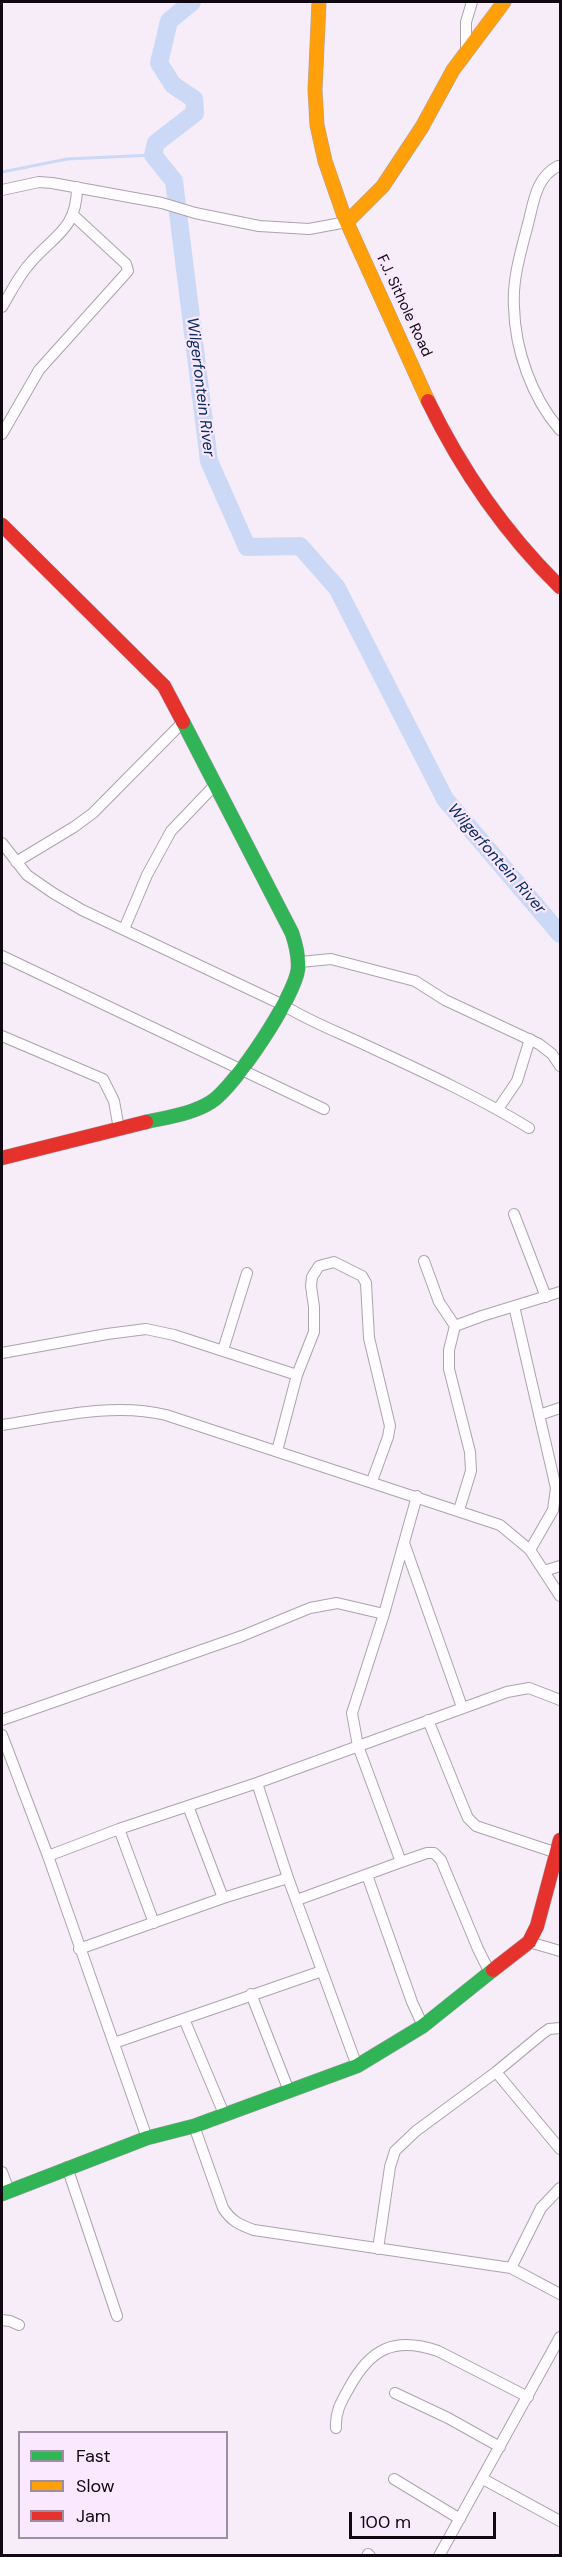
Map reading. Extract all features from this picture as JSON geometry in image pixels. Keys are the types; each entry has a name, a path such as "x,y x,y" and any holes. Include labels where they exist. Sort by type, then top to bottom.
{"street":[{"name":"F.J. Sithole Road","path":"319,2 315,82 320,141 332,188 403,346 472,483 537,567 561,586"},
{"path":"466,51 466,22 472,2"},
{"path":"2,190 39,182 76,187 284,230 309,229 347,222 383,186 403,158 466,51 504,2"},
{"path":"558,166 549,170 536,192 515,283 513,308 522,357 537,398 561,430"},
{"path":"2,307 27,267 66,226 73,215 76,204 76,187"},
{"path":"2,434 39,370 128,271 126,264 73,215"},
{"path":"2,525 164,686 292,933 299,951 300,962 294,985 283,1005 241,1070 222,1094 212,1102 182,1113 2,1158"},
{"path":"15,862 93,813 183,722"},
{"path":"124,929 147,875 171,831 215,785"},
{"path":"2,843 27,875 52,893 283,1005 307,1020 373,1048 498,1109 529,1128"},
{"path":"2,956 324,1109"},
{"path":"300,962 332,959 415,981 445,1000 530,1039 545,1048 561,1066"},
{"path":"2,1036 103,1079 114,1101 119,1129"},
{"path":"498,1109 517,1081 530,1039"},
{"path":"514,1214 546,1296"},
{"path":"424,1261 439,1302 455,1326 449,1350 449,1370 470,1452 471,1471 459,1510"},
{"path":"277,1451 297,1375 314,1332 312,1277 319,1266 334,1262 362,1276 368,1287 369,1338 390,1426 372,1481"},
{"path":"223,1350 247,1273"},
{"path":"455,1326 561,1292"},
{"path":"514,1306 558,1488 553,1510 530,1550"},
{"path":"2,1353 146,1329 223,1350 297,1375"},
{"path":"539,1415 561,1408"},
{"path":"2,1425 109,1410 147,1411 372,1481 500,1525 530,1550 561,1596"},
{"path":"402,1862 358,1746 352,1713 384,1614 417,1496"},
{"path":"404,1542 462,1707"},
{"path":"544,1571 561,1566"},
{"path":"2,1720 242,1636 310,1608 337,1603 384,1614"},
{"path":"48,1856 462,1707 522,1688 537,1690 561,1700"},
{"path":"2,2172 5,2192 147,2138 194,2126 357,2066 423,2026 529,1942 537,1926 559,1849 476,1826 468,1818 428,1720"},
{"path":"2,1735 48,1856 147,2138"},
{"path":"256,1783 357,2066"},
{"path":"188,1806 223,1898"},
{"path":"119,1829 154,1923"},
{"path":"297,1900 427,1853 435,1853 439,1857 490,1973"},
{"path":"367,1875 412,2002 423,2026"},
{"path":"79,1949 223,1898 288,1878"},
{"path":"529,1942 561,1951"},
{"path":"114,2043 322,1971"},
{"path":"252,1994 289,2091"},
{"path":"184,2019 224,2114"},
{"path":"378,2249 390,2167 395,2151 416,2131 496,2072 542,2034 549,2029 561,2028"},
{"path":"496,2072 561,2149"},
{"path":"194,2126 223,2208 233,2222 254,2230 511,2268 561,2294"},
{"path":"67,2167 117,2316"},
{"path":"511,2268 541,2208 561,2188"},
{"path":"2,2320 10,2320 19,2325"},
{"path":"439,2556 561,2337"},
{"path":"336,2428 337,2409 356,2375 378,2351 400,2345 426,2347 438,2351 528,2397"},
{"path":"395,2393 448,2418 500,2447"},
{"path":"483,2479 561,2521"},
{"path":"394,2480 460,2519"}],"waterway":[{"name":"Wilgerfontein River","path":"192,2 169,21 159,63 173,85 194,99 195,113 156,143 153,155 174,181 209,461 247,547 300,546 337,588 445,799 560,934"},
{"path":"2,172 67,159 153,155"}],"traffic: fast":[{"path":"146,1122 196,1109 211,1102 222,1093 248,1060 275,1019 287,999 298,969 297,951 292,933 183,722"},
{"path":"2,2194 147,2138 194,2126 357,2066 423,2026 493,1970"}],"traffic: slow":[{"path":"319,2 315,90 317,125 325,161 344,216 428,401"},
{"path":"347,222 383,186 422,127 453,70 504,2"}],"traffic: jam":[{"path":"428,401 455,452 486,500 521,545 560,587"},
{"path":"2,525 164,686 183,722"},
{"path":"2,1158 146,1122"},
{"path":"493,1970 529,1942 537,1926 560,1840"}]}
